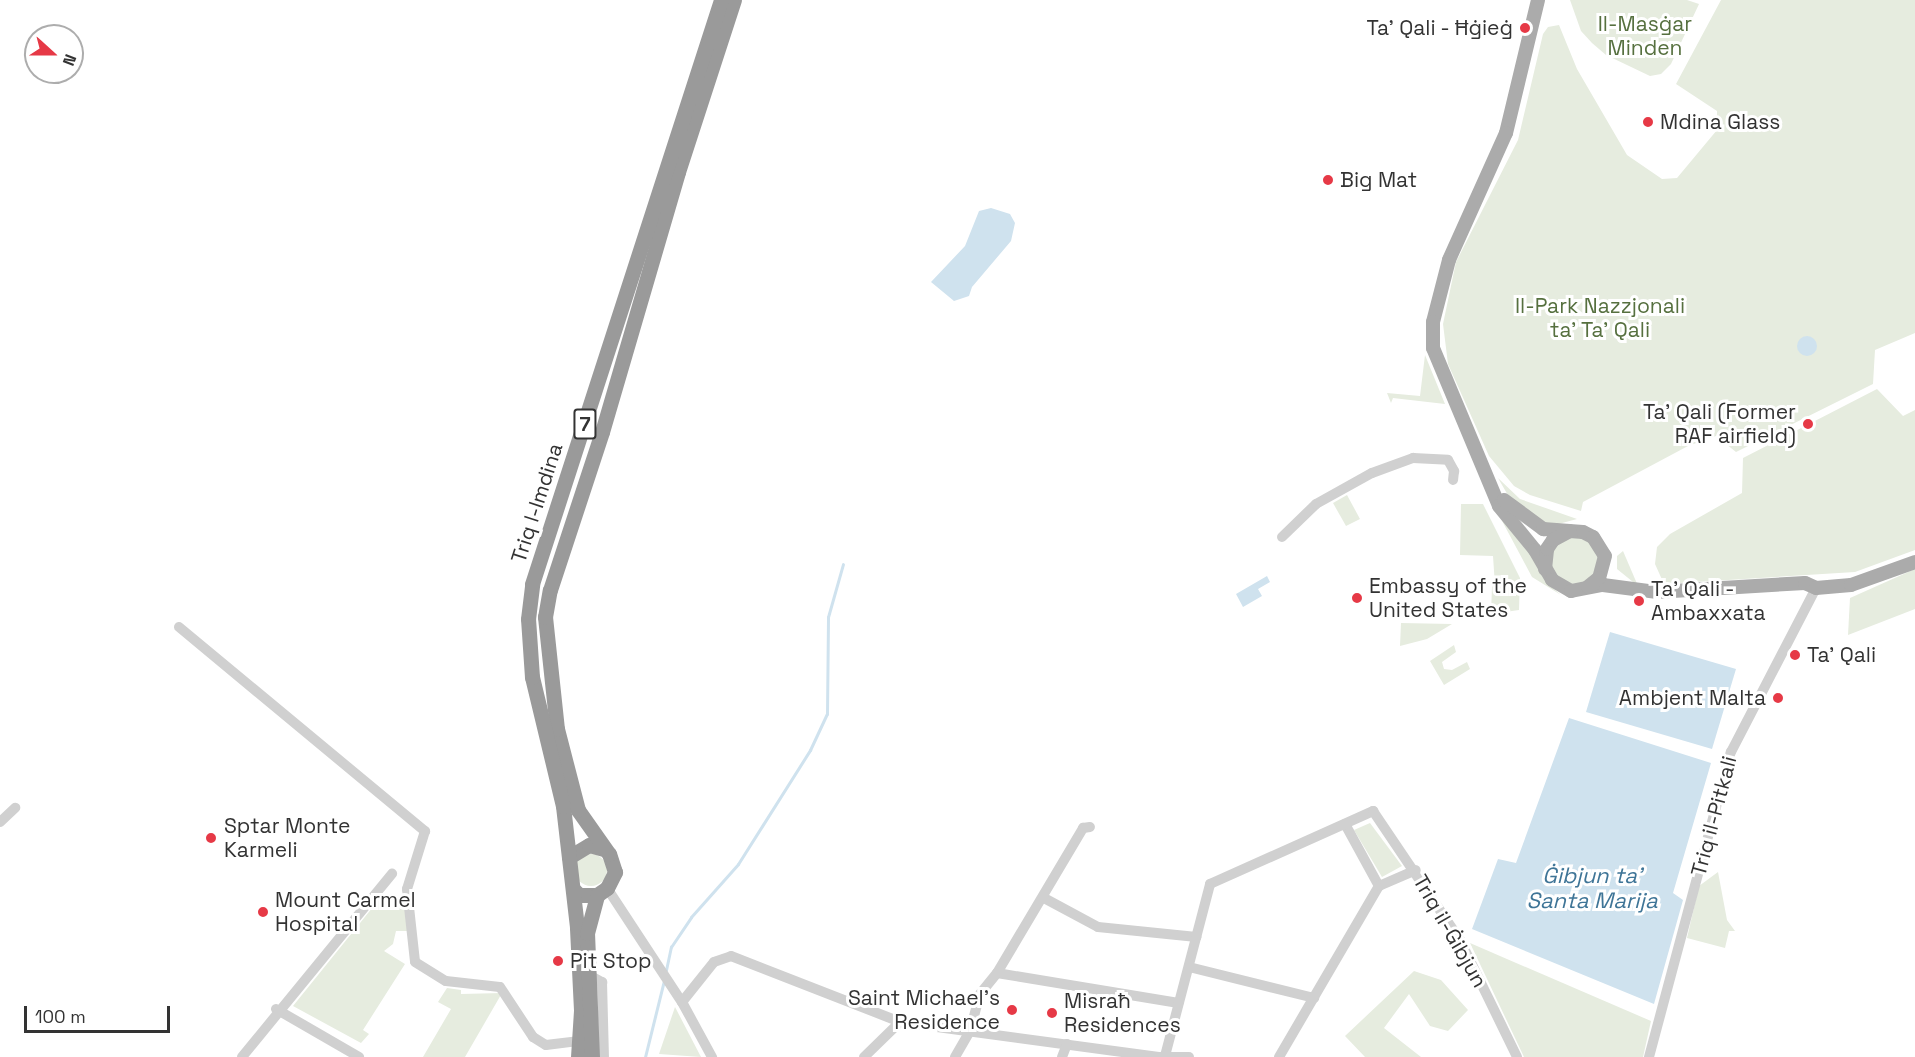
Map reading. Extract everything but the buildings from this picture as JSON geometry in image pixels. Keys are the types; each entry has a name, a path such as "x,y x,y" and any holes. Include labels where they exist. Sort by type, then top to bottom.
{"highway":[{"name":"Triq l-Imdina","path":"578,1057 580,1041 573,889 567,873 569,857 551,743 532,677 528,619 532,584 721,0"},
{"name":"Triq l-Imdina","path":"592,1057 591,976 587,933 602,892 615,872 604,849 578,810 560,741 545,617 678,172 734,0"},
{"path":"569,857 589,845 604,849"},
{"path":"573,889 579,895 602,892"}],"main road":[{"path":"1538,0 1506,134 1449,260 1433,322 1433,348 1499,506 1535,550 1546,571 1561,587 1583,590 1603,585 1634,591 1804,583 1816,588 1860,582 1915,562"},
{"path":"1490,482 1528,521 1543,529 1571,531 1593,537 1605,556 1604,565 1599,578 1583,590"},
{"path":"1546,571 1547,549 1553,540 1571,531"},
{"path":"1604,565 1620,583 1634,591"}],"street":[{"path":"1282,537 1316,504 1372,473 1413,458 1448,460 1454,480"},
{"name":"Triq il-Pitkali","path":"1649,1057 1731,752 1816,588"},
{"path":"179,627 425,831 407,890 415,962 446,981 500,987 533,1037 546,1045 580,1041"},
{"path":"0,822 15,808"},
{"name":"Triq il-Ġibjun","path":"1345,824 1373,811 1416,870 1460,940 1517,1057"},
{"path":"1166,1056 1210,884 1345,824 1379,886"},
{"path":"955,1057 970,1030 980,994 997,973 1044,898 1083,828 1090,827"},
{"path":"1279,1057 1379,886 1416,870"},
{"path":"242,1057 278,1010 392,874"},
{"path":"602,892 682,1002 712,1057"},
{"path":"1044,898 1098,927 1196,937"},
{"path":"682,1002 714,962 730,956 900,1022 1159,1057 1189,1057"},
{"path":"1189,968 1314,998"},
{"path":"997,973 1179,1003"},
{"path":"591,976 602,982 604,1057"},
{"path":"278,1010 359,1057"},
{"path":"864,1057 900,1022"},
{"path":"1062,1057 1067,1044"}],"green space":[{"name":"Il-Masġar Minden","path":"1570,0 1687,0 1699,4 1671,64 1661,74 1650,76 1606,55 1592,43 1581,31"},
{"name":"Il-Park Nazzjonali ta' Ta' Qali","path":"1721,0 1915,0 1915,333 1875,350 1873,384 1736,452 1716,436 1688,446 1583,502 1581,511 1530,495 1514,486 1489,456 1448,364 1443,324 1456,262 1518,140 1543,34 1548,27 1559,25 1577,69 1627,155 1662,179 1677,178 1717,130 1717,111 1676,84"},
{"path":"1425,355 1445,404 1393,398 1391,403 1387,393 1420,396"},
{"path":"1877,389 1903,416 1915,410 1915,550 1855,572 1664,584 1655,564 1657,547 1670,534 1742,493 1743,458"},
{"path":"1498,478 1520,499 1577,519 1551,526 1532,521 1509,497"},
{"path":"1347,495 1360,519 1346,526 1333,503"},
{"path":"1461,504 1483,504 1520,578 1519,610 1491,614 1492,586 1495,586 1493,556 1460,555"},
{"path":"1493,504 1533,552 1547,583 1561,595 1532,577"},
{"path":"1574,536 1591,543 1598,560 1591,577 1574,584 1557,577 1550,560 1557,543"},
{"path":"1623,551 1638,586 1617,569 1617,556"},
{"path":"1915,569 1915,609 1848,635 1850,598"},
{"path":"1401,623 1452,624 1427,639 1400,646"},
{"path":"1454,645 1456,652 1442,662 1444,669 1452,670 1467,662 1470,669 1444,685 1430,661"},
{"path":"1370,823 1402,866 1382,877 1354,830"},
{"path":"591,854 603,858 607,870 603,882 591,886 579,882 575,870 579,858"},
{"path":"1718,872 1727,920 1735,931 1729,931 1725,948 1687,938 1699,886"},
{"path":"381,897 405,903 408,931 396,931 393,944 384,951 405,964 363,1030 369,1034 361,1043 293,1006"},
{"path":"1470,943 1651,1021 1643,1057 1524,1057"},
{"path":"1414,971 1441,980 1468,1010 1448,1031 1430,1026 1409,994 1384,1028 1421,1057 1365,1057 1345,1036"},
{"path":"447,988 461,990 461,994 502,993 465,1057 423,1057 451,1009 438,1002"},
{"path":"675,1007 701,1057 659,1054"}],"water":[{"path":"991,208 1010,214 1015,223 1011,241 972,287 969,296 954,301 931,282 965,246 979,211"},
{"path":"1803,336 1811,336 1817,342 1817,350 1811,356 1803,356 1797,350 1797,342"},
{"path":"1267,576 1270,582 1258,589 1262,596 1243,607 1236,594"},
{"path":"1610,632 1736,669 1712,749 1586,712"},
{"name":"Ġibjun ta' Santa Marija","path":"1569,718 1711,763 1673,893 1683,900 1654,1004 1472,929 1498,859 1516,863"}],"waterway":[{"path":"666,970 671,947 691,917 738,864 810,750 827,714 828,617 843,564"},
{"path":"645,1057 664,980"}],"place":[{"name":"Ta' Qali - Ħġieġ","path":"1525,28"},
{"name":"Mdina Glass","path":"1648,122"},
{"name":"Big Mat","path":"1328,180"},
{"name":"Ta' Qali (Former RAF airfield)","path":"1808,424"},
{"name":"Embassy of the United States","path":"1357,598"},
{"name":"Ta' Qali - Ambaxxata","path":"1639,601"},
{"name":"Ta' Qali","path":"1795,655"},
{"name":"Ambjent Malta","path":"1778,698"},
{"name":"Sptar Monte Karmeli","path":"211,838"},
{"name":"Mount Carmel Hospital","path":"263,912"},
{"name":"Pit Stop","path":"558,961"},
{"name":"Saint Michael's Residence","path":"1012,1010"},
{"name":"Misraħ Residences","path":"1052,1013"}]}
